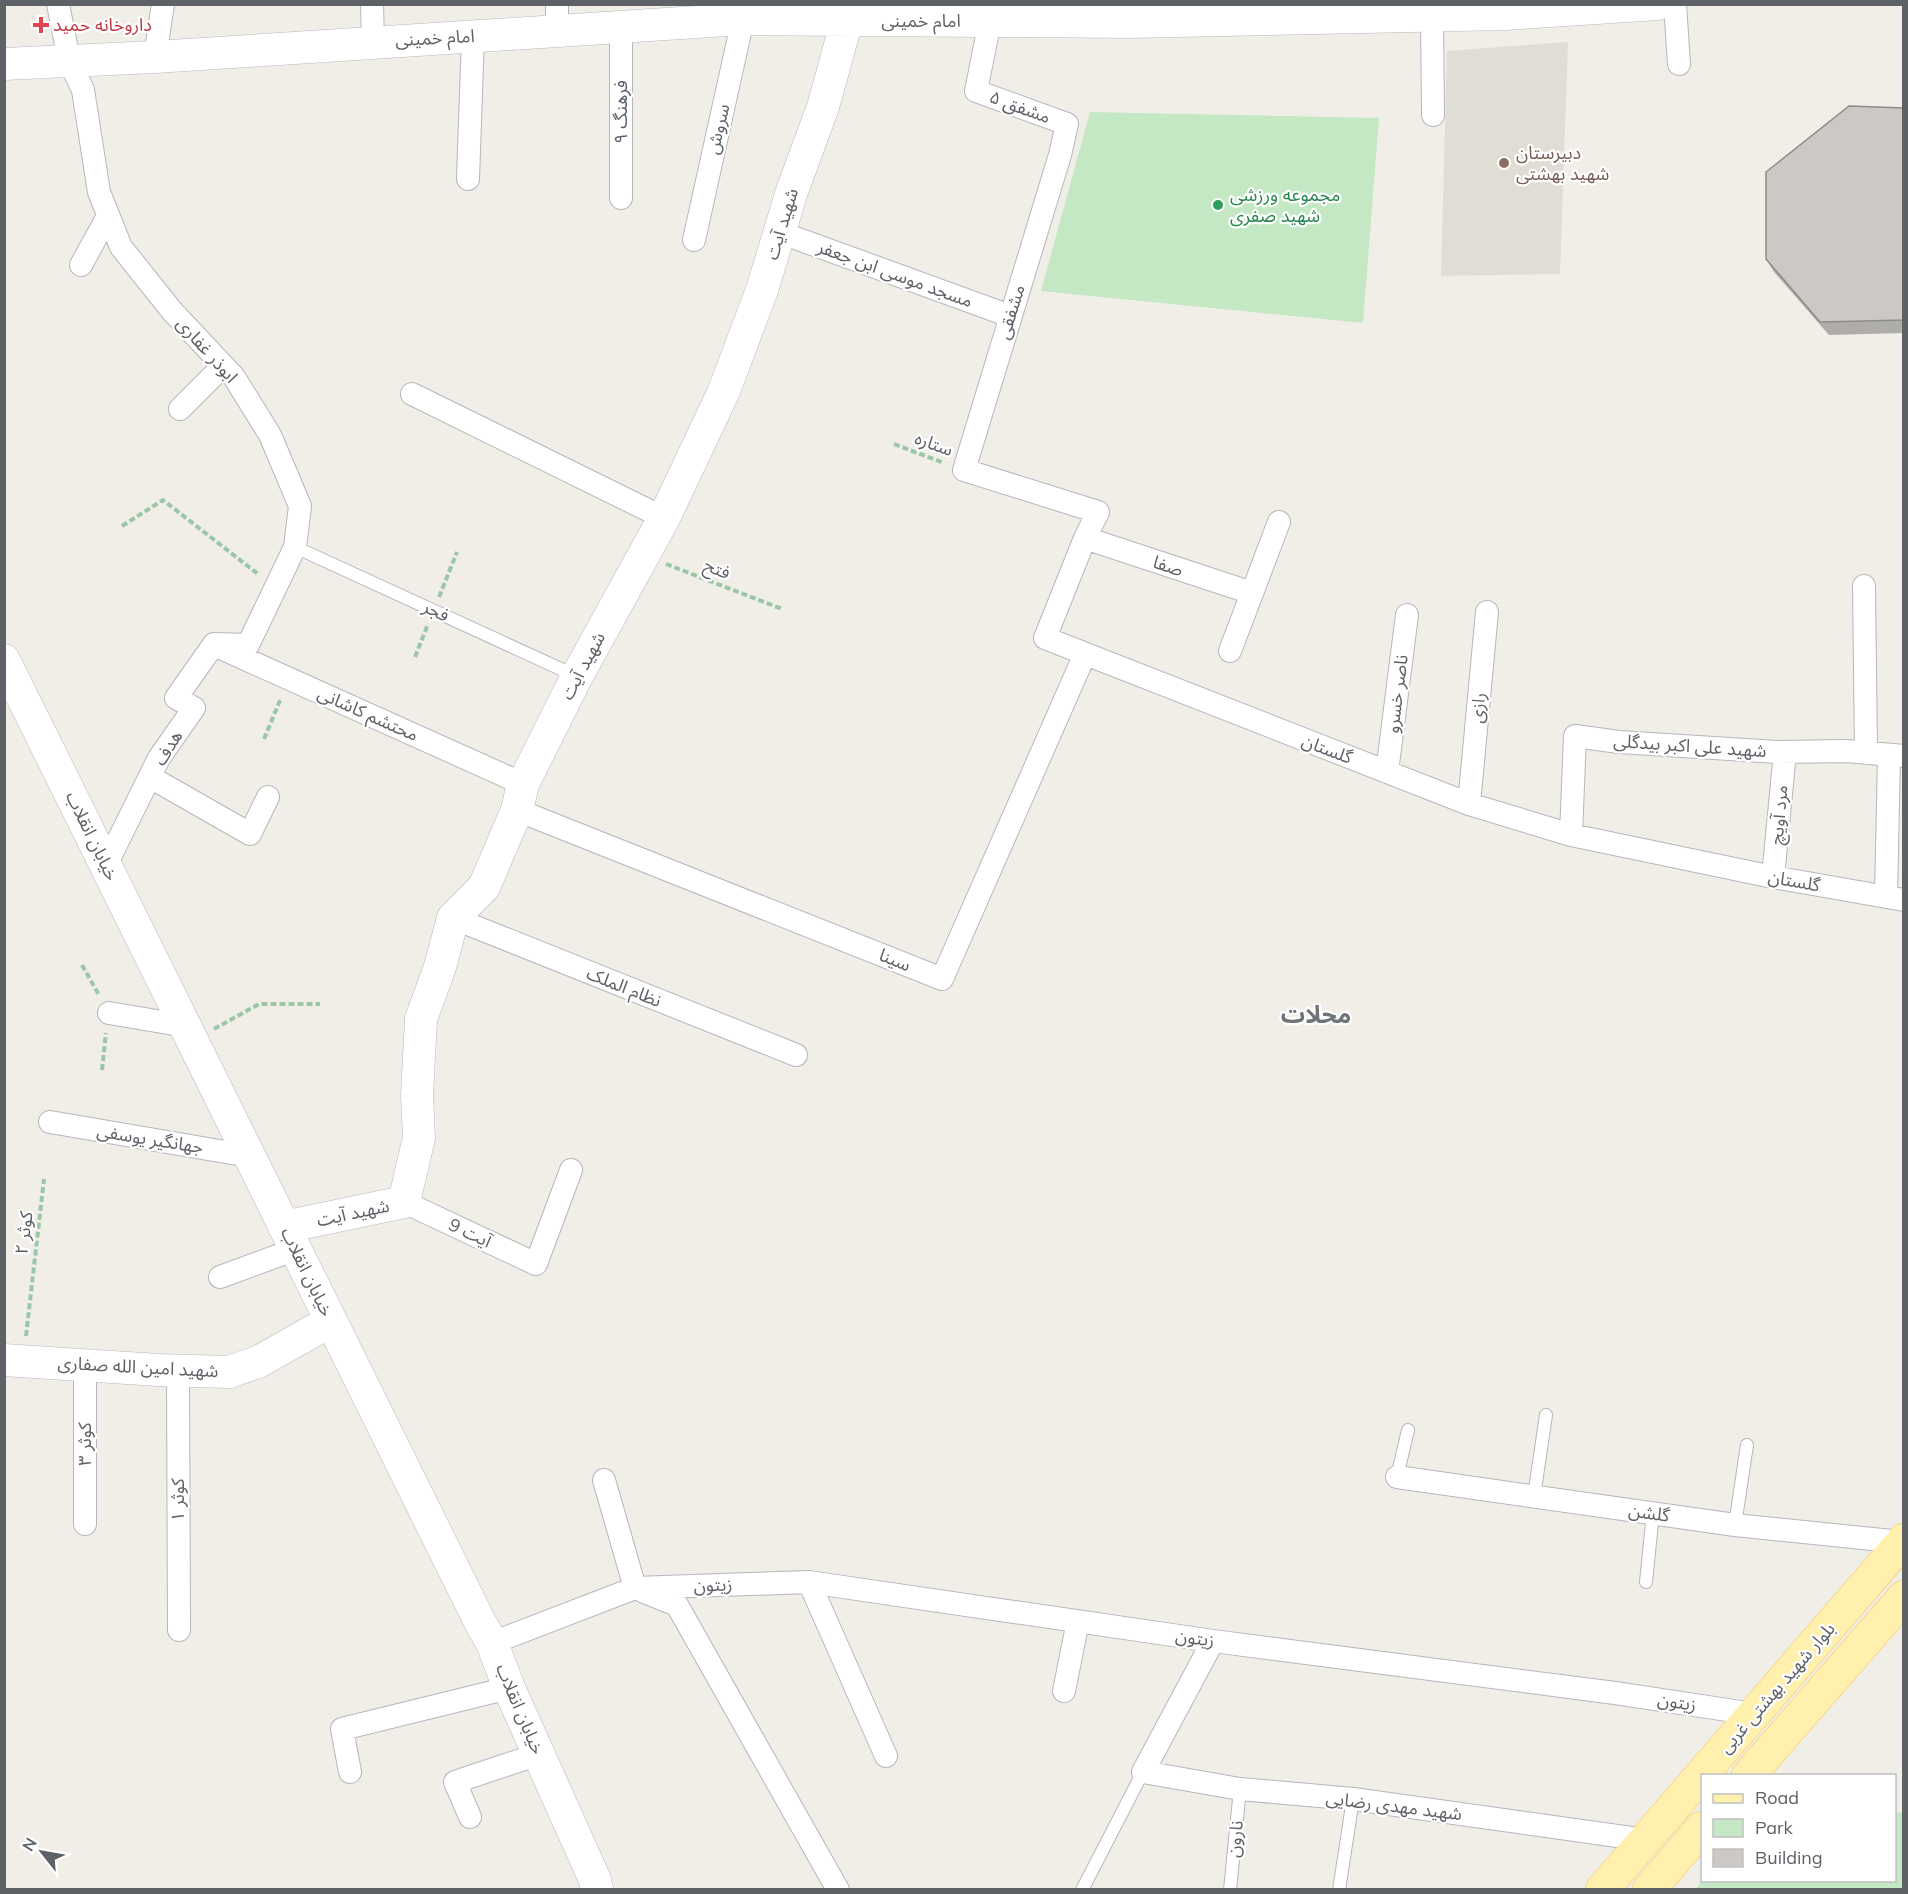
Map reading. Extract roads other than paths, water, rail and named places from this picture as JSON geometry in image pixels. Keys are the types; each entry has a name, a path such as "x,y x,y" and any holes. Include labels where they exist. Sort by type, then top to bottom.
{"main road":[{"name":"امام خمینی","path":"4,64 155,57 473,36 557,17 621,27 743,19 846,20 894,13 990,21 1130,22 1443,12 1505,14 1639,5"},
{"name":"شهید آیت","path":"290,1238 404,1202 419,1138 417,1095 421,1019 440,967 453,918 484,887 520,797 577,676 664,518 724,391 762,290 792,190 823,107 846,20"},
{"name":"خیابان انقلاب","path":"4,660 492,1643 509,1688 539,1754 589,1886"},
{"name":"شهید امین الله صفاری","path":"14,1360 178,1371 228,1372 258,1362 331,1321"},
{"name":"بلوار شهید بهشتی غربی","path":"1703,1774 1903,1541"},
{"name":"بلوار شهید بهشتی غربی","path":"1750,1774 1904,1597"},
{"name":"بلوار شهید بهشتی غربی","path":"1602,1890 1701,1776"},
{"path":"1649,1890 1701,1829"}],"street":[{"name":"ابوذر غفاری","path":"58,4 69,60 83,90 99,192 121,247 172,311 234,377 270,435 300,506 295,547 248,645 214,644"},
{"path":"155,57 163,4"},
{"path":"372,4 373,41"},
{"path":"1675,4 1679,64"},
{"path":"1433,115 1443,12"},
{"name":"سروش","path":"694,240 743,19"},
{"name":"مشفق ۵","path":"990,21 976,91 1067,124 1060,155"},
{"name":"فرهنگ ۹","path":"621,27 621,198"},
{"path":"468,179 473,36"},
{"name":"مشفقی","path":"964,470 1060,155"},
{"path":"81,265 108,216"},
{"name":"مسجد موسی ابن جعفر","path":"779,232 1010,316"},
{"path":"180,409 223,366"},
{"path":"412,394 664,518"},
{"name":"گلستان","path":"964,470 1098,512 1085,538 1045,638 1469,804 1571,835 1773,877 1895,898 1886,754 1864,586"},
{"path":"1230,651 1279,522"},
{"name":"صفا","path":"1085,538 1252,593"},
{"name":"رازی","path":"1469,804 1487,612"},
{"name":"ناصر خسرو","path":"1388,772 1407,615"},
{"name":"محتشم کاشانی","path":"214,644 289,678 520,797"},
{"name":"هدف","path":"106,865 159,758 194,708 176,698 214,644"},
{"name":"سینا","path":"520,797 942,979 1085,654"},
{"name":"شهید علی اکبر بیدگلی","path":"1571,835 1575,736 1619,742 1785,752 1846,751 1886,754"},
{"name":"مرد آویچ","path":"1773,877 1785,752"},
{"path":"150,777 250,834 268,797"},
{"name":"نظام الملک","path":"453,918 795,1055"},
{"path":"109,1013 189,1034"},
{"name":"جهانگیر یوسفی","path":"50,1122 249,1156"},
{"name":"آیت 9","path":"404,1202 536,1264 571,1170"},
{"path":"219,1277 290,1238"},
{"name":"کوثر ۳","path":"85,1364 85,1524"},
{"name":"کوثر ۱","path":"178,1371 179,1630"},
{"name":"گلشن","path":"1397,1477 1735,1525 1903,1541"},
{"path":"604,1480 635,1588 677,1605 838,1890"},
{"path":"809,1582 886,1756"},
{"name":"زیتون","path":"492,1643 635,1588 809,1582 1213,1641 1615,1693 1754,1714"},
{"path":"1064,1691 1078,1621"},
{"path":"1143,1772 1213,1641"},
{"path":"350,1772 342,1729 509,1688"},
{"path":"470,1817 455,1782 539,1754"},
{"name":"شهید مهدی رضایی","path":"1143,1772 1240,1789 1353,1799 1646,1840"}],"lane":[{"name":"فجر","path":"295,547 577,676"},
{"path":"1534,1496 1546,1415"},
{"path":"1397,1477 1408,1430"},
{"path":"1735,1525 1748,1444"},
{"path":"1646,1582 1653,1513"},
{"path":"1082,1890 1143,1772"},
{"name":"نارون","path":"1230,1890 1240,1789"},
{"path":"1339,1890 1353,1799"}],"place":[{"name":"داروخانه حمید","path":"41,25"},
{"name":"دبیرستان شهید بهشتی","path":"1504,163"},
{"name":"مجموعه ورزشی شهید صفری","path":"1218,205"}],"district":[{"name":"محلات","path":"1316,1015"}]}
